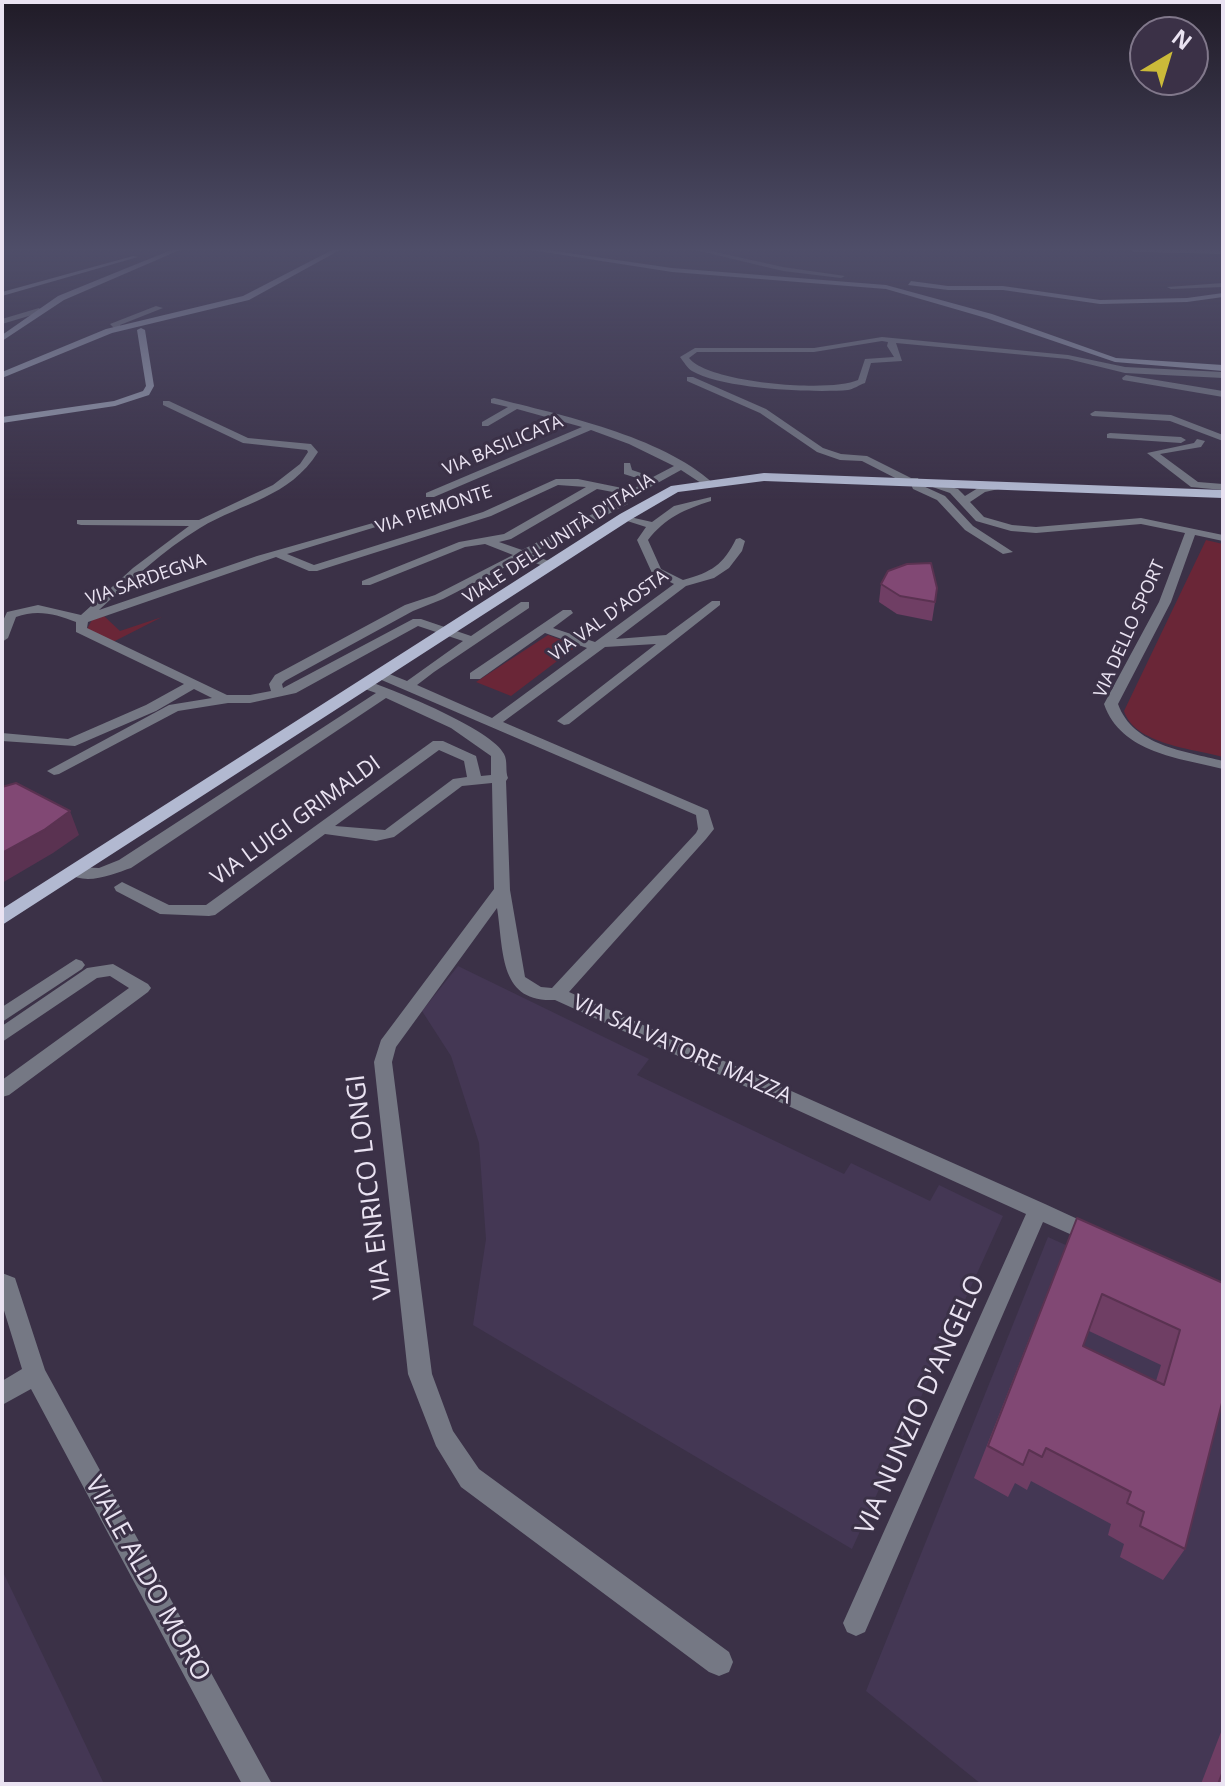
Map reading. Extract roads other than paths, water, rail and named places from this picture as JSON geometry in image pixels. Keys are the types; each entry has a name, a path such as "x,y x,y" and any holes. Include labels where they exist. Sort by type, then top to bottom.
{"main road":[{"path":"2,375 103,333"},
{"path":"95,336 123,333"},
{"path":"2,420 115,403 146,393 150,386 144,341 138,333"},
{"path":"1035,333 1115,360 1223,368"},
{"name":"VIALE DELL'UNITÀ D'ITALIA","path":"2,918 393,688 451,632 557,562 625,510 667,492 708,483 784,476 916,481 974,489 999,486 1223,494"}],"street":[{"path":"892,340 891,346 899,359 868,361 862,381 849,387 754,384 695,370 685,363 684,357 695,350 814,350 865,340 892,340 1068,357 1114,368 1223,375"},
{"path":"1114,368 1116,374 1135,380 1223,394"},
{"path":"690,379 763,411 820,450 840,457 864,458 916,481 917,487 941,498 969,528 1007,552"},
{"name":"VIA BASILICATA","path":"494,401 590,427 684,466 708,483"},
{"path":"2,638 11,615 21,610 38,608 83,620 200,523 287,482 303,467 314,449 246,441 166,403"},
{"name":"VIA BASILICATA","path":"485,424 516,406"},
{"path":"1095,414 1171,418 1223,440"},
{"name":"VIA BASILICATA","path":"430,495 590,427"},
{"path":"1110,436 1223,440"},
{"path":"1200,441 1192,446 1152,453 1195,485 1223,487"},
{"path":"627,465 627,472 654,480"},
{"path":"593,487 634,493 684,466"},
{"name":"VIA PIEMONTE","path":"278,554 313,569 487,514 556,482 593,487"},
{"name":"VIA PIEMONTE","path":"366,583 463,544 507,537 593,487"},
{"path":"956,488 963,502 980,519 1011,528 1036,530 1127,520 1223,536"},
{"path":"963,502 974,489"},
{"path":"682,584 656,571 642,540 653,526 678,508 707,499"},
{"path":"278,693 275,684 280,678 409,608 528,551 625,510 653,526"},
{"path":"81,522 200,523"},
{"name":"VIA SARDEGNA","path":"225,699 82,633 83,620 278,554 384,523"},
{"name":"VIA DELLO SPORT","path":"1191,531 1165,602 1111,704 1113,716 1134,736 1223,765"},
{"path":"507,537 528,551"},
{"path":"488,541 557,562"},
{"name":"VIA VAL D'AOSTA","path":"495,722 682,584 717,573 737,553 740,541"},
{"path":"564,721 716,603"},
{"path":"525,605 393,688 489,746 498,755 502,890 517,979 543,996 557,994"},
{"path":"475,676 567,613"},
{"name":"VIA SARDEGNA","path":"54,771 174,708 278,693 315,678 410,624 422,621 472,640"},
{"path":"544,629 600,645 670,638"},
{"path":"2,737 70,743 151,708 192,685"},
{"name":"VIA SALVATORE MAZZA","path":"393,688 495,722 703,813 706,822 701,836 557,994 1109,1242"},
{"name":"VIA LUIGI GRIMALDI","path":"122,887 166,910 209,911 438,744 471,759 474,778"},
{"path":"322,829 376,836 389,834 458,782 474,778 501,778"},
{"name":"VIA ENRICO LONGI","path":"502,890 387,1045 383,1062 420,1374 444,1438 470,1478 719,1662"},
{"path":"2,1016 76,965"},
{"path":"2,1035 93,972 113,970 142,988 2,1090"},
{"name":"VIA NUNZIO D'ANGELO","path":"856,1623 1038,1210"},
{"name":"VIALE ALDO MORO","path":"2,1283 7,1285 35,1374 258,1784"},
{"path":"2,1394 35,1374"}]}
